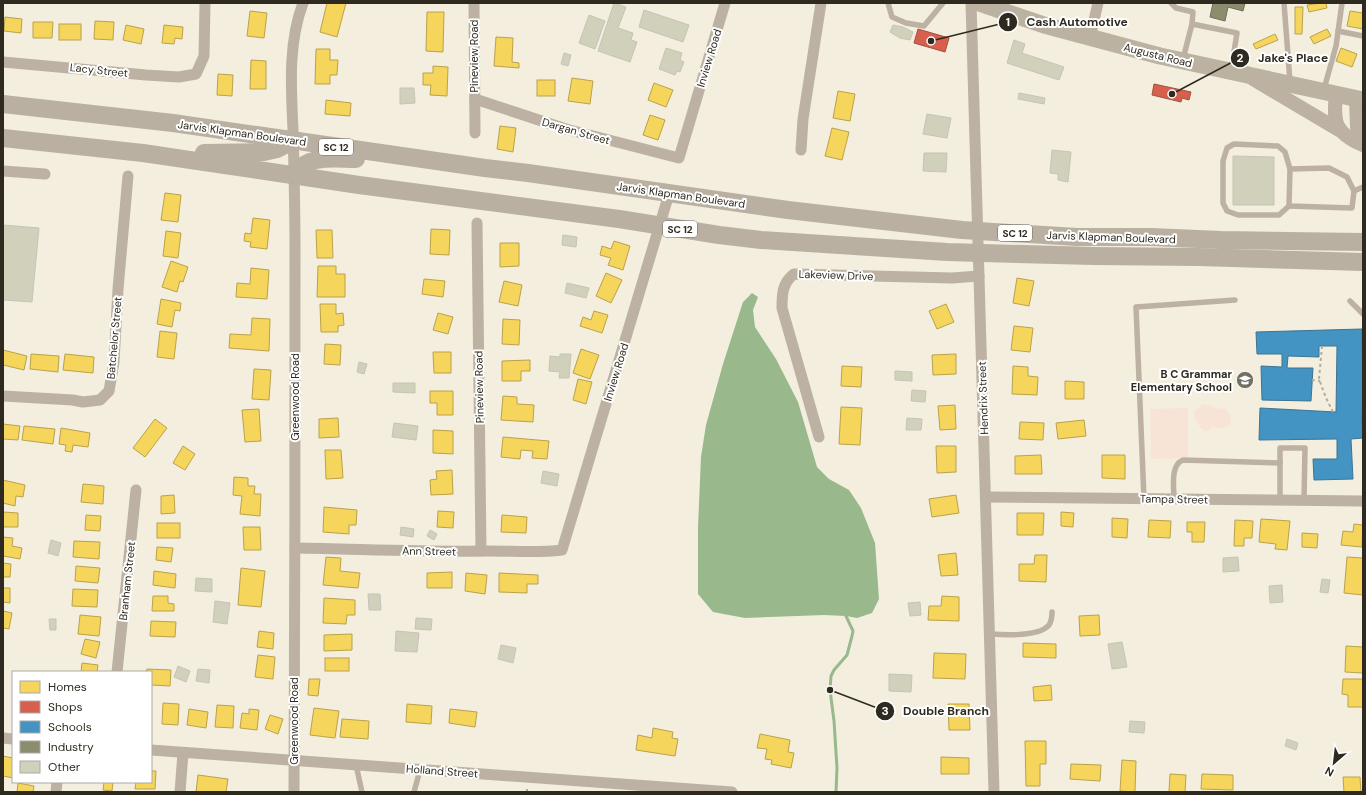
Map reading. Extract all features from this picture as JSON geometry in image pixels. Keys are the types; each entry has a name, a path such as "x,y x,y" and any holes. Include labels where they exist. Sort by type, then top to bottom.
{"highway":[{"name":"Jarvis Klapman Boulevard","path":"3,104 174,123 669,194 915,226 1093,237 1363,242"},
{"name":"Jarvis Klapman Boulevard","path":"3,138 143,153 761,240 978,253 1363,262"},
{"path":"143,153 255,153 272,151 283,147 293,140"},
{"path":"294,175 302,165 313,160 431,160"}],"main road":[{"name":"Augusta Road","path":"979,3 1044,25 1182,62 1219,68 1359,100"}],"street":[{"name":"Lacy Street","path":"3,62 172,77 196,74 204,56 205,3"},
{"name":"Greenwood Road","path":"294,792 294,175 291,70 296,20 303,3"},
{"name":"Pineview Road","path":"474,3 475,133"},
{"name":"Inview Road","path":"679,158 725,3"},
{"path":"801,150 803,119 821,3"},
{"name":"Hendrix Street","path":"971,3 994,792"},
{"path":"1090,38 1098,3"},
{"path":"1237,73 1339,130 1355,141 1363,144"},
{"path":"1330,93 1334,116 1339,130"},
{"name":"Dargan Street","path":"474,99 566,129 679,158"},
{"path":"1359,100 1357,127 1363,140"},
{"path":"3,171 45,174"},
{"name":"Batchelor Street","path":"3,396 73,400 83,402 100,400 109,391 114,362 118,289 128,176"},
{"name":"Inview Road","path":"562,550 669,194"},
{"name":"Pineview Road","path":"477,223 481,551"},
{"name":"Lakeview Drive","path":"819,437 782,308 782,292 787,279 794,274 952,278 979,276"},
{"name":"Branham Street","path":"117,671 136,490"},
{"name":"Tampa Street","path":"986,497 1363,501"},
{"name":"Ann Street","path":"295,548 547,552 562,550"},
{"name":"Holland Street","path":"152,750 732,792"},
{"path":"180,792 184,753"}],"lane":[{"path":"888,3 892,17 906,23 924,26 943,3"},
{"path":"1171,3 1176,8 1193,12 1192,24 1182,62"},
{"path":"1284,3 1291,85"},
{"path":"1330,93 1342,3"},
{"path":"1192,24 1237,33 1237,73"},
{"path":"1338,31 1363,36"},
{"path":"1234,144 1278,146 1285,152 1290,169 1289,206 1279,216 1238,215 1227,211 1223,203 1223,161 1227,148 1234,144"},
{"path":"1289,206 1352,208 1354,191 1347,177 1329,168 1290,169"},
{"path":"1354,191 1363,187"},
{"path":"1144,499 1136,307 1235,300"},
{"path":"1350,301 1363,314"},
{"path":"1280,500 1280,448 1305,448 1304,500"},
{"path":"1174,499 1174,474 1176,466 1183,460 1280,463"},
{"path":"990,634 1029,633 1044,629 1050,624 1052,612"},
{"path":"356,765 362,792"},
{"path":"414,792 420,770"}],"path":[{"path":"1322,346 1320,382 1333,412"},
{"path":"1312,380 1320,382"}],"shaded area":[{"path":"752,293 758,297 753,310 755,327 776,359 798,402 817,467 829,479 849,490 861,508 875,543 879,599 872,613 857,618 824,615 745,618 713,612 698,594 698,528 701,457 706,425 723,364 743,302"},
{"path":"1203,404 1210,405 1214,409 1225,408 1231,416 1231,422 1225,427 1212,427 1208,431 1204,431 1200,427 1193,413"},
{"path":"1188,408 1188,458 1151,459 1150,409"}],"building: Homes":[{"path":"327,3 346,3 337,37 320,32"},
{"path":"1326,3 1327,8 1309,12 1307,5"},
{"path":"1295,7 1303,7 1302,34 1295,34"},
{"path":"250,11 267,13 264,38 247,36"},
{"path":"1350,11 1363,13 1363,29 1347,26"},
{"path":"427,12 444,12 443,52 426,51"},
{"path":"5,17 22,19 21,33 4,31"},
{"path":"95,21 114,22 113,40 94,39"},
{"path":"33,22 53,22 52,38 33,38"},
{"path":"59,24 81,24 81,40 59,40"},
{"path":"126,25 144,29 141,44 123,40"},
{"path":"164,25 183,27 182,39 175,38 174,44 162,43"},
{"path":"1327,29 1331,36 1314,44 1310,37"},
{"path":"1275,34 1278,40 1256,49 1253,44"},
{"path":"496,37 513,38 512,62 519,63 519,68 494,66"},
{"path":"1341,48 1357,54 1352,67 1336,61"},
{"path":"316,49 330,49 330,60 338,60 337,75 330,75 330,84 315,84"},
{"path":"251,60 266,61 266,89 250,89"},
{"path":"433,66 448,67 447,96 430,95 431,85 423,85 423,73 433,73"},
{"path":"218,74 233,75 232,96 217,95"},
{"path":"572,78 593,81 590,104 568,101"},
{"path":"537,80 555,80 555,96 537,96"},
{"path":"654,83 673,90 666,107 648,100"},
{"path":"838,91 855,94 850,121 833,118"},
{"path":"326,100 351,103 350,116 325,114"},
{"path":"650,115 665,120 658,140 643,135"},
{"path":"500,126 516,128 513,152 497,149"},
{"path":"832,128 849,132 842,160 825,156"},
{"path":"165,193 181,195 178,222 161,220"},
{"path":"253,218 270,220 267,249 250,247 251,242 244,241 245,233 251,234"},
{"path":"431,229 450,230 449,255 430,254"},
{"path":"316,230 332,230 333,258 317,258"},
{"path":"166,231 181,233 178,258 163,256"},
{"path":"614,241 630,246 623,270 608,265 611,258 600,255 602,246 611,249"},
{"path":"500,243 519,243 519,266 500,267"},
{"path":"171,261 188,267 183,282 180,281 177,292 162,287"},
{"path":"318,266 336,266 336,274 345,274 345,297 317,297"},
{"path":"251,268 269,270 267,299 236,297 237,283 250,284"},
{"path":"606,273 622,280 611,303 596,296"},
{"path":"1017,278 1034,281 1029,306 1013,303"},
{"path":"424,279 445,281 443,297 422,294"},
{"path":"504,281 522,285 518,306 499,302"},
{"path":"161,299 181,303 180,311 175,310 172,327 157,324"},
{"path":"320,304 336,304 336,314 343,313 344,325 338,326 338,332 321,332"},
{"path":"946,304 954,322 937,329 929,311"},
{"path":"594,311 608,315 602,333 580,326 583,317 591,320"},
{"path":"438,313 453,317 448,334 433,330"},
{"path":"252,318 270,319 269,351 229,348 230,334 251,335"},
{"path":"503,319 520,320 519,345 502,344"},
{"path":"1014,326 1033,328 1030,352 1011,350"},
{"path":"160,331 177,333 174,359 157,357"},
{"path":"325,344 341,345 340,365 324,364"},
{"path":"581,349 599,355 590,379 573,373"},
{"path":"3,350 27,356 24,370 3,365"},
{"path":"433,352 451,352 451,373 434,373"},
{"path":"31,354 59,356 58,372 30,369"},
{"path":"65,354 94,357 93,373 63,370"},
{"path":"956,354 956,374 933,375 932,355"},
{"path":"530,360 530,371 521,371 521,381 502,381 502,361"},
{"path":"842,366 862,367 861,387 841,386"},
{"path":"1013,366 1028,367 1028,376 1038,377 1037,395 1012,394"},
{"path":"254,369 271,370 269,400 252,399"},
{"path":"578,379 592,382 586,404 573,400"},
{"path":"1065,381 1084,382 1084,399 1065,399"},
{"path":"430,391 453,391 453,415 437,415 437,403 430,403"},
{"path":"503,396 517,397 517,404 534,405 533,422 501,420"},
{"path":"955,405 956,429 940,430 938,406"},
{"path":"841,407 862,408 860,445 839,444"},
{"path":"259,409 261,441 245,442 242,410"},
{"path":"338,418 339,437 319,438 319,419"},
{"path":"155,419 167,428 145,457 133,448"},
{"path":"1084,420 1086,436 1058,439 1056,423"},
{"path":"1020,422 1044,423 1043,440 1019,439"},
{"path":"3,424 20,426 18,440 3,439"},
{"path":"24,426 55,429 53,444 22,440"},
{"path":"61,428 90,433 88,447 73,445 72,452 65,451 66,445 59,444"},
{"path":"433,430 453,431 453,454 433,453"},
{"path":"503,437 549,441 547,459 532,458 533,451 521,450 520,459 501,457"},
{"path":"183,446 195,454 185,470 173,463"},
{"path":"936,446 956,446 956,472 937,473"},
{"path":"325,450 341,450 343,478 326,479"},
{"path":"1041,455 1042,474 1015,474 1015,456"},
{"path":"1102,455 1125,455 1125,479 1102,478"},
{"path":"452,470 453,494 431,495 430,480 437,479 436,471"},
{"path":"234,477 248,478 248,486 255,486 254,494 261,494 260,516 240,514 242,496 233,495"},
{"path":"3,480 25,485 23,497 16,496 15,506 3,503"},
{"path":"83,484 104,486 103,504 81,502"},
{"path":"174,495 175,513 161,514 161,496"},
{"path":"956,495 959,513 932,517 929,499"},
{"path":"324,507 357,510 356,525 349,525 349,534 323,532"},
{"path":"438,511 454,512 453,528 437,527"},
{"path":"3,512 18,513 18,527 3,527"},
{"path":"1061,512 1074,513 1073,527 1061,526"},
{"path":"1017,513 1044,513 1043,535 1017,535"},
{"path":"86,515 101,516 100,531 85,530"},
{"path":"502,515 527,517 526,533 501,532"},
{"path":"1112,518 1128,519 1127,538 1112,537"},
{"path":"1261,519 1290,521 1287,550 1275,549 1276,544 1259,542"},
{"path":"1149,520 1171,521 1170,538 1148,537"},
{"path":"1235,520 1253,521 1252,538 1244,538 1244,546 1234,546"},
{"path":"1187,522 1205,522 1204,542 1192,542 1192,532 1187,532"},
{"path":"157,523 180,523 180,538 157,538"},
{"path":"1354,524 1363,525 1362,547 1341,545 1343,531 1353,532"},
{"path":"243,527 260,527 261,550 244,550"},
{"path":"1302,533 1318,534 1317,548 1302,547"},
{"path":"3,537 13,538 12,546 22,548 20,559 3,556"},
{"path":"74,541 100,542 99,559 73,557"},
{"path":"157,547 173,548 171,562 156,560"},
{"path":"956,553 958,575 941,576 938,555"},
{"path":"1035,555 1047,555 1046,582 1019,581 1019,564 1034,564"},
{"path":"326,557 341,558 340,571 360,573 358,588 323,585"},
{"path":"1347,557 1363,558 1363,595 1344,593"},
{"path":"3,563 11,564 10,577 3,577"},
{"path":"76,566 100,568 98,583 75,581"},
{"path":"241,568 265,571 261,607 238,605"},
{"path":"154,571 176,574 175,588 153,585"},
{"path":"452,572 452,588 427,588 427,573"},
{"path":"466,573 487,575 485,594 465,591"},
{"path":"499,573 538,575 538,584 527,584 527,593 499,592"},
{"path":"3,588 10,588 10,603 3,602"},
{"path":"73,589 98,590 97,607 72,606"},
{"path":"153,596 168,596 168,603 174,604 174,611 152,611"},
{"path":"942,596 959,597 959,621 928,620 929,606 941,606"},
{"path":"324,598 355,600 355,615 347,615 346,624 323,623"},
{"path":"3,611 12,613 9,629 3,628"},
{"path":"80,615 101,617 99,636 78,634"},
{"path":"1099,615 1100,635 1080,636 1079,616"},
{"path":"151,621 176,622 175,637 150,636"},
{"path":"259,631 274,633 273,649 257,647"},
{"path":"352,634 352,650 324,651 324,635"},
{"path":"85,639 100,642 96,658 81,654"},
{"path":"1023,643 1056,644 1056,658 1023,657"},
{"path":"1346,646 1363,647 1363,673 1345,672"},
{"path":"934,653 966,654 965,679 933,678"},
{"path":"258,655 275,657 273,679 255,677"},
{"path":"325,658 349,658 349,671 325,671"},
{"path":"82,663 98,665 97,671 81,671"},
{"path":"147,669 171,670 170,686 152,685 152,671 146,671"},
{"path":"309,679 320,679 318,696 308,695"},
{"path":"1343,679 1363,679 1363,707 1348,707 1348,695 1342,694"},
{"path":"1051,685 1052,700 1034,701 1033,687"},
{"path":"163,703 179,704 178,725 162,724"},
{"path":"407,704 432,706 431,724 406,722"},
{"path":"948,704 969,704 970,730 949,730"},
{"path":"217,705 234,706 233,728 215,727"},
{"path":"314,708 339,711 335,738 310,735"},
{"path":"189,709 208,712 206,728 187,725"},
{"path":"249,709 259,710 257,730 240,728 242,713 249,714"},
{"path":"450,709 477,712 475,727 449,723"},
{"path":"270,715 283,719 278,734 265,729"},
{"path":"342,719 369,721 368,739 340,737"},
{"path":"653,728 673,732 672,738 678,739 675,756 636,750 638,735 652,738"},
{"path":"760,734 790,740 788,752 794,753 791,768 771,764 772,760 765,759 767,749 757,748"},
{"path":"1025,741 1046,741 1046,764 1040,764 1040,786 1026,786"},
{"path":"3,756 12,758 12,778 3,776"},
{"path":"941,757 969,758 969,774 941,774"},
{"path":"1122,760 1136,761 1135,792 1120,791"},
{"path":"1071,764 1101,765 1100,781 1070,779"},
{"path":"152,771 156,771 155,789 135,789 136,783 152,783"},
{"path":"1170,774 1186,775 1185,792 1169,792"},
{"path":"1202,774 1233,775 1233,790 1201,789"},
{"path":"198,775 228,779 226,792 196,792"},
{"path":"1343,777 1360,777 1361,792 1344,792"},
{"path":"18,783 34,786 33,792 17,792"},
{"path":"104,783 113,783 112,791 103,790"}],"building: Shops":[{"path":"918,29 949,38 945,52 914,43"},
{"path":"1154,84 1191,92 1189,100 1182,98 1181,102 1152,95"}],"building: Schools":[{"path":"1362,329 1363,438 1351,439 1353,479 1314,480 1313,459 1337,459 1337,439 1259,440 1260,408 1336,412 1337,346 1319,346 1319,357 1288,356 1287,368 1313,368 1311,401 1262,400 1261,366 1282,367 1282,354 1257,354 1256,332"}],"building: Industry":[{"path":"1213,3 1245,3 1243,11 1228,7 1225,21 1210,17"}],"building: Other":[{"path":"614,3 626,7 618,28 633,33 631,40 637,42 630,62 598,51"},
{"path":"644,10 689,25 683,42 639,27"},
{"path":"589,15 605,21 595,49 579,43"},
{"path":"893,25 903,27 913,32 910,40 900,38 890,32"},
{"path":"1014,40 1025,44 1022,53 1064,67 1059,80 1007,63"},
{"path":"666,48 682,53 680,60 684,62 680,72 677,71 675,75 659,69"},
{"path":"564,53 571,55 568,66 561,64"},
{"path":"400,88 414,88 415,103 400,104"},
{"path":"1019,93 1045,98 1044,104 1018,99"},
{"path":"927,114 951,118 947,138 923,134"},
{"path":"1052,150 1071,152 1068,182 1058,180 1058,174 1050,173"},
{"path":"924,153 947,153 946,172 923,171"},
{"path":"1233,156 1274,157 1274,205 1233,205"},
{"path":"3,225 39,228 32,302 3,300"},
{"path":"563,235 577,237 576,247 562,245"},
{"path":"567,283 589,288 586,298 565,293"},
{"path":"560,354 571,354 569,378 559,378 560,372 549,371 550,356 560,357"},
{"path":"359,362 367,364 364,374 357,372"},
{"path":"895,371 912,372 912,381 895,380"},
{"path":"393,383 415,383 415,393 393,392"},
{"path":"912,390 926,391 925,402 911,401"},
{"path":"907,418 922,419 921,430 906,430"},
{"path":"394,423 418,426 416,440 392,437"},
{"path":"543,471 559,474 557,486 541,483"},
{"path":"401,527 414,529 413,537 400,535"},
{"path":"430,530 437,534 434,540 427,536"},
{"path":"51,540 61,543 58,556 48,553"},
{"path":"1238,557 1239,571 1223,572 1223,558"},
{"path":"196,578 212,579 212,592 195,591"},
{"path":"1322,579 1330,580 1328,593 1320,592"},
{"path":"1282,585 1283,602 1270,603 1269,586"},
{"path":"368,594 380,594 381,610 369,610"},
{"path":"215,601 230,603 227,624 213,622"},
{"path":"920,602 921,615 910,616 908,603"},
{"path":"416,618 432,619 431,630 415,629"},
{"path":"49,619 56,619 56,630 50,630"},
{"path":"396,631 419,633 417,652 395,651"},
{"path":"1122,642 1127,667 1112,669 1108,644"},
{"path":"501,645 516,648 513,663 498,659"},
{"path":"178,666 190,671 186,682 174,677"},
{"path":"198,669 210,670 209,683 196,681"},
{"path":"889,674 912,675 911,692 889,691"},
{"path":"1130,721 1145,722 1144,733 1129,732"},
{"path":"1287,739 1298,743 1296,750 1285,746"}],"waterway":[{"path":"836,792 837,768 834,721 830,690 831,676 834,670 847,655 852,636 853,631 846,616"}],"place":[{"name":"Cash Automotive","path":"931,41"},
{"name":"Jake's Place","path":"1172,94"},
{"name":"B C Grammar Elementary School","path":"1245,380"},
{"name":"Double Branch","path":"830,690"}]}
